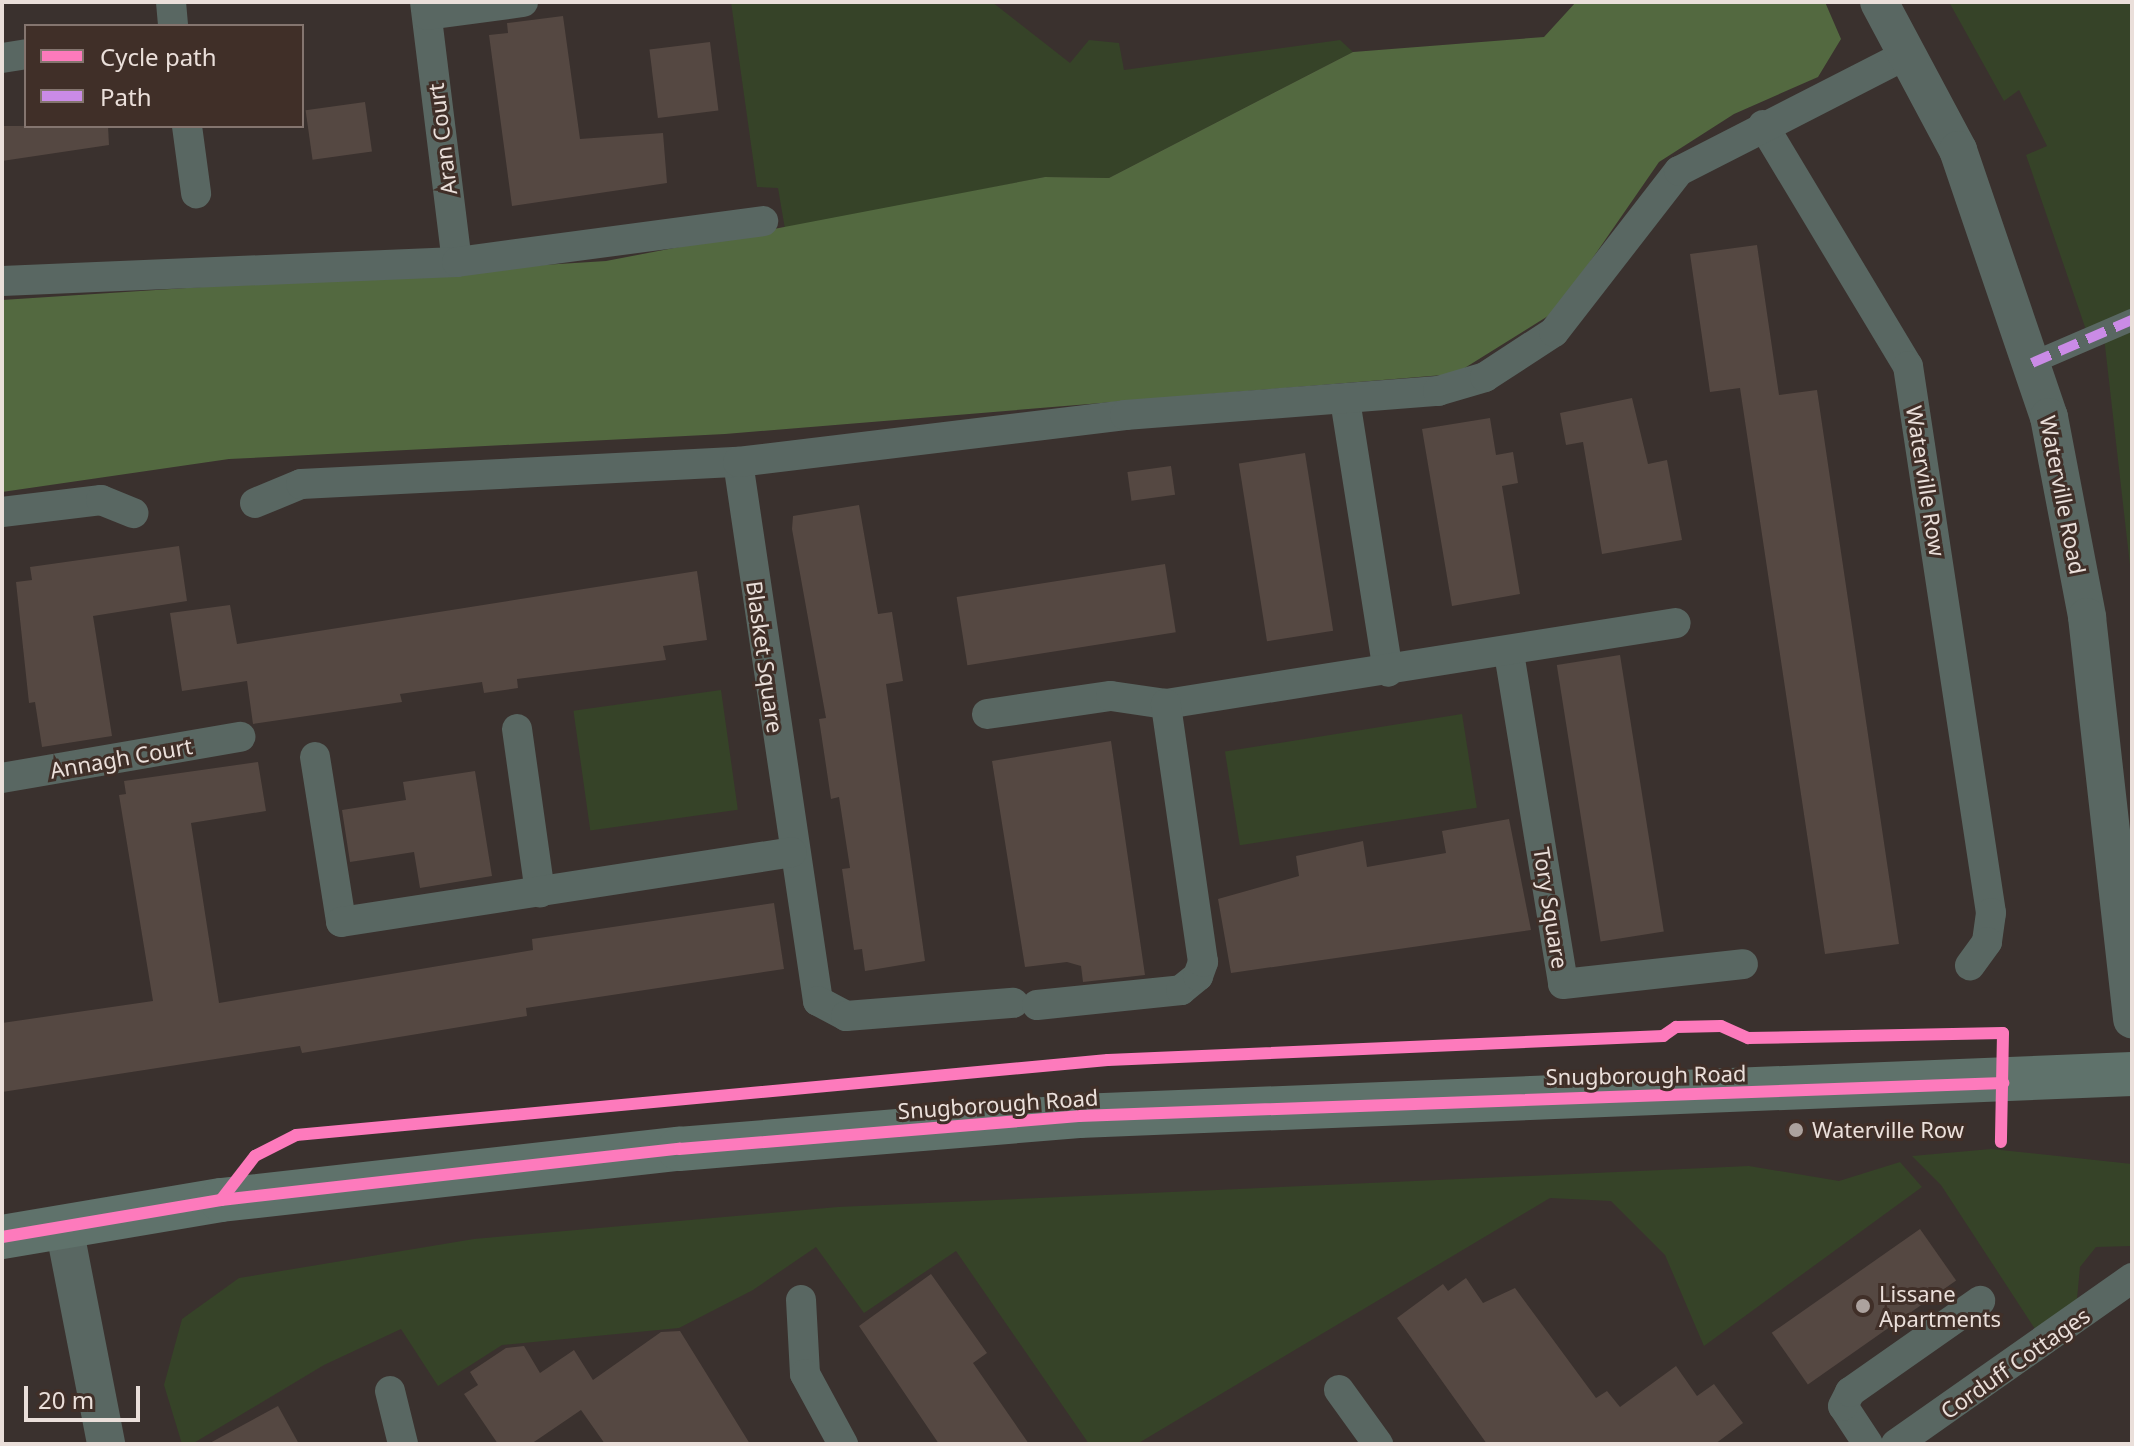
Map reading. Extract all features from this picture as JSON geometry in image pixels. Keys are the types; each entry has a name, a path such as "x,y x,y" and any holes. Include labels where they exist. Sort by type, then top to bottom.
{"main road":[{"name":"Snugborough Road","path":"2,1237 221,1200 679,1149 1079,1116 2132,1074"}],"street":[{"path":"171,2 173,24"},
{"name":"Aran Court","path":"457,262 426,9 523,2"},
{"name":"Waterville Road","path":"1879,2 1910,53 1992,236 2032,363 2087,617 2132,1019"},
{"path":"255,503 301,484 738,462 1125,415 1438,391 1485,377 1582,305 1679,171 1763,125 1910,53"},
{"path":"2,58 24,54"},
{"name":"Waterville Row","path":"1763,125 1908,366 1991,913 1987,942 1970,965"},
{"path":"187,128 196,193"},
{"path":"2,281 457,262 763,221"},
{"path":"2032,363 2132,320"},
{"path":"1345,400 1388,672"},
{"name":"Blasket Square","path":"738,462 792,852 824,1008 846,1016 1025,1004 1181,990 1198,976 1203,962 1166,704"},
{"path":"2,512 101,500 134,513"},
{"path":"987,714 1111,696 1166,704 1509,653 1676,623"},
{"name":"Tory Square","path":"1509,653 1563,984 1743,964"},
{"path":"517,729 540,892"},
{"name":"Annagh Court","path":"2,778 240,737"},
{"path":"315,757 341,922 792,852"},
{"path":"64,1227 106,1444"},
{"name":"Corduff Cottages","path":"1896,1444 2127,1291"},
{"path":"801,1300 803,1369 814,1403 843,1444"},
{"path":"1868,1444 1843,1406 1850,1392 1980,1301"},
{"path":"1339,1390 1378,1444"},
{"path":"390,1391 403,1444"}],"green space":[{"path":"731,2 992,2 1070,63 1089,40 1119,43 1124,70 1340,40 1353,52 1109,178 1045,177 785,229 778,188 757,187"},
{"path":"1576,2 1825,2 1841,39 1818,77 1734,114 1659,162 1556,311 1455,374 725,434 229,459 2,492 2,300 606,261 1045,177 1109,178 1353,52 1544,37"},
{"path":"1949,2 2132,2 2132,583 2104,337 2086,330 2026,155 2047,146 2019,90 2004,101"},
{"path":"721,690 738,810 590,831 573,711"},
{"path":"1462,714 1477,808 1240,845 1225,752"},
{"path":"1991,1149 2132,1164 2132,1246 2096,1247 2080,1267 2077,1299 2037,1332 1941,1185 1912,1156"},
{"path":"1900,1162 1922,1187 1704,1346 1665,1255 1611,1201 1550,1198 1137,1444 1089,1444 956,1251 864,1313 816,1247 753,1290 679,1328 502,1345 438,1386 401,1329 324,1365 192,1444 182,1444 164,1385 182,1319 239,1278 474,1239 838,1207 1749,1166 1839,1181"}],"building":[{"path":"563,16 580,139 663,133 667,183 512,206 489,35 508,33 507,23"},
{"path":"710,42 718,110 658,118 649,49"},
{"path":"365,102 372,152 313,160 306,110"},
{"path":"2,126 108,128 109,145 2,161"},
{"path":"1757,245 1779,395 1817,390 1899,944 1825,954 1740,388 1710,392 1690,254"},
{"path":"1632,398 1648,464 1667,460 1682,540 1602,554 1583,442 1566,445 1560,413"},
{"path":"1490,418 1496,455 1513,452 1518,483 1502,486 1520,594 1452,606 1422,429"},
{"path":"1305,453 1333,631 1267,641 1239,463"},
{"path":"1171,466 1175,495 1131,501 1127,472"},
{"path":"859,505 878,614 892,612 903,681 886,684 925,961 865,971 862,949 854,950 842,869 850,868 839,797 831,799 819,719 826,718 792,529 793,516"},
{"path":"179,546 187,601 93,616 112,736 42,747 35,702 29,703 16,582 32,580 30,567"},
{"path":"1165,564 1176,632 967,665 957,597"},
{"path":"697,571 707,640 663,646 666,660 517,679 518,688 484,693 482,682 400,694 402,702 253,724 247,681 182,691 170,613 230,605 237,644"},
{"path":"1620,655 1664,932 1601,942 1557,665"},
{"path":"1111,741 1145,975 1083,982 1081,966 1067,962 1025,967 992,761"},
{"path":"258,762 266,811 191,823 219,1003 533,950 532,939 774,903 784,969 526,1008 527,1016 302,1053 300,1046 2,1092 2,1023 153,1001 119,795 126,794 124,781"},
{"path":"475,771 492,876 420,888 414,852 350,862 342,810 406,800 403,782"},
{"path":"1509,819 1531,930 1231,973 1218,899 1299,876 1296,856 1363,841 1367,867 1446,853 1442,831"},
{"name":"Lissane Apartments","path":"1920,1229 1956,1281 1808,1384 1772,1333"},
{"path":"931,1274 987,1353 973,1363 1029,1444 939,1444 859,1326"},
{"path":"1466,1278 1483,1303 1515,1288 1596,1398 1607,1391 1620,1407 1676,1366 1697,1396 1714,1384 1743,1423 1715,1444 1487,1444 1397,1318 1443,1284 1448,1291"},
{"path":"680,1331 750,1444 605,1444 581,1410 531,1444 498,1444 464,1394 478,1385 470,1372 506,1348 524,1346 540,1373 574,1350 593,1380 661,1332"},
{"path":"278,1406 299,1444 208,1444"}],"marked path":[{"path":"2032,363 2132,320"}],"cycle path":[{"path":"221,1200 255,1156 296,1135 1108,1060 1663,1036 1676,1027 1721,1026 1748,1038 2003,1033 2001,1142"},
{"path":"2,1237 221,1200 679,1149 1079,1116 2003,1083"}],"place":[{"name":"Waterville Row","path":"1796,1130"},
{"name":"Lissane Apartments","path":"1863,1306"}]}
